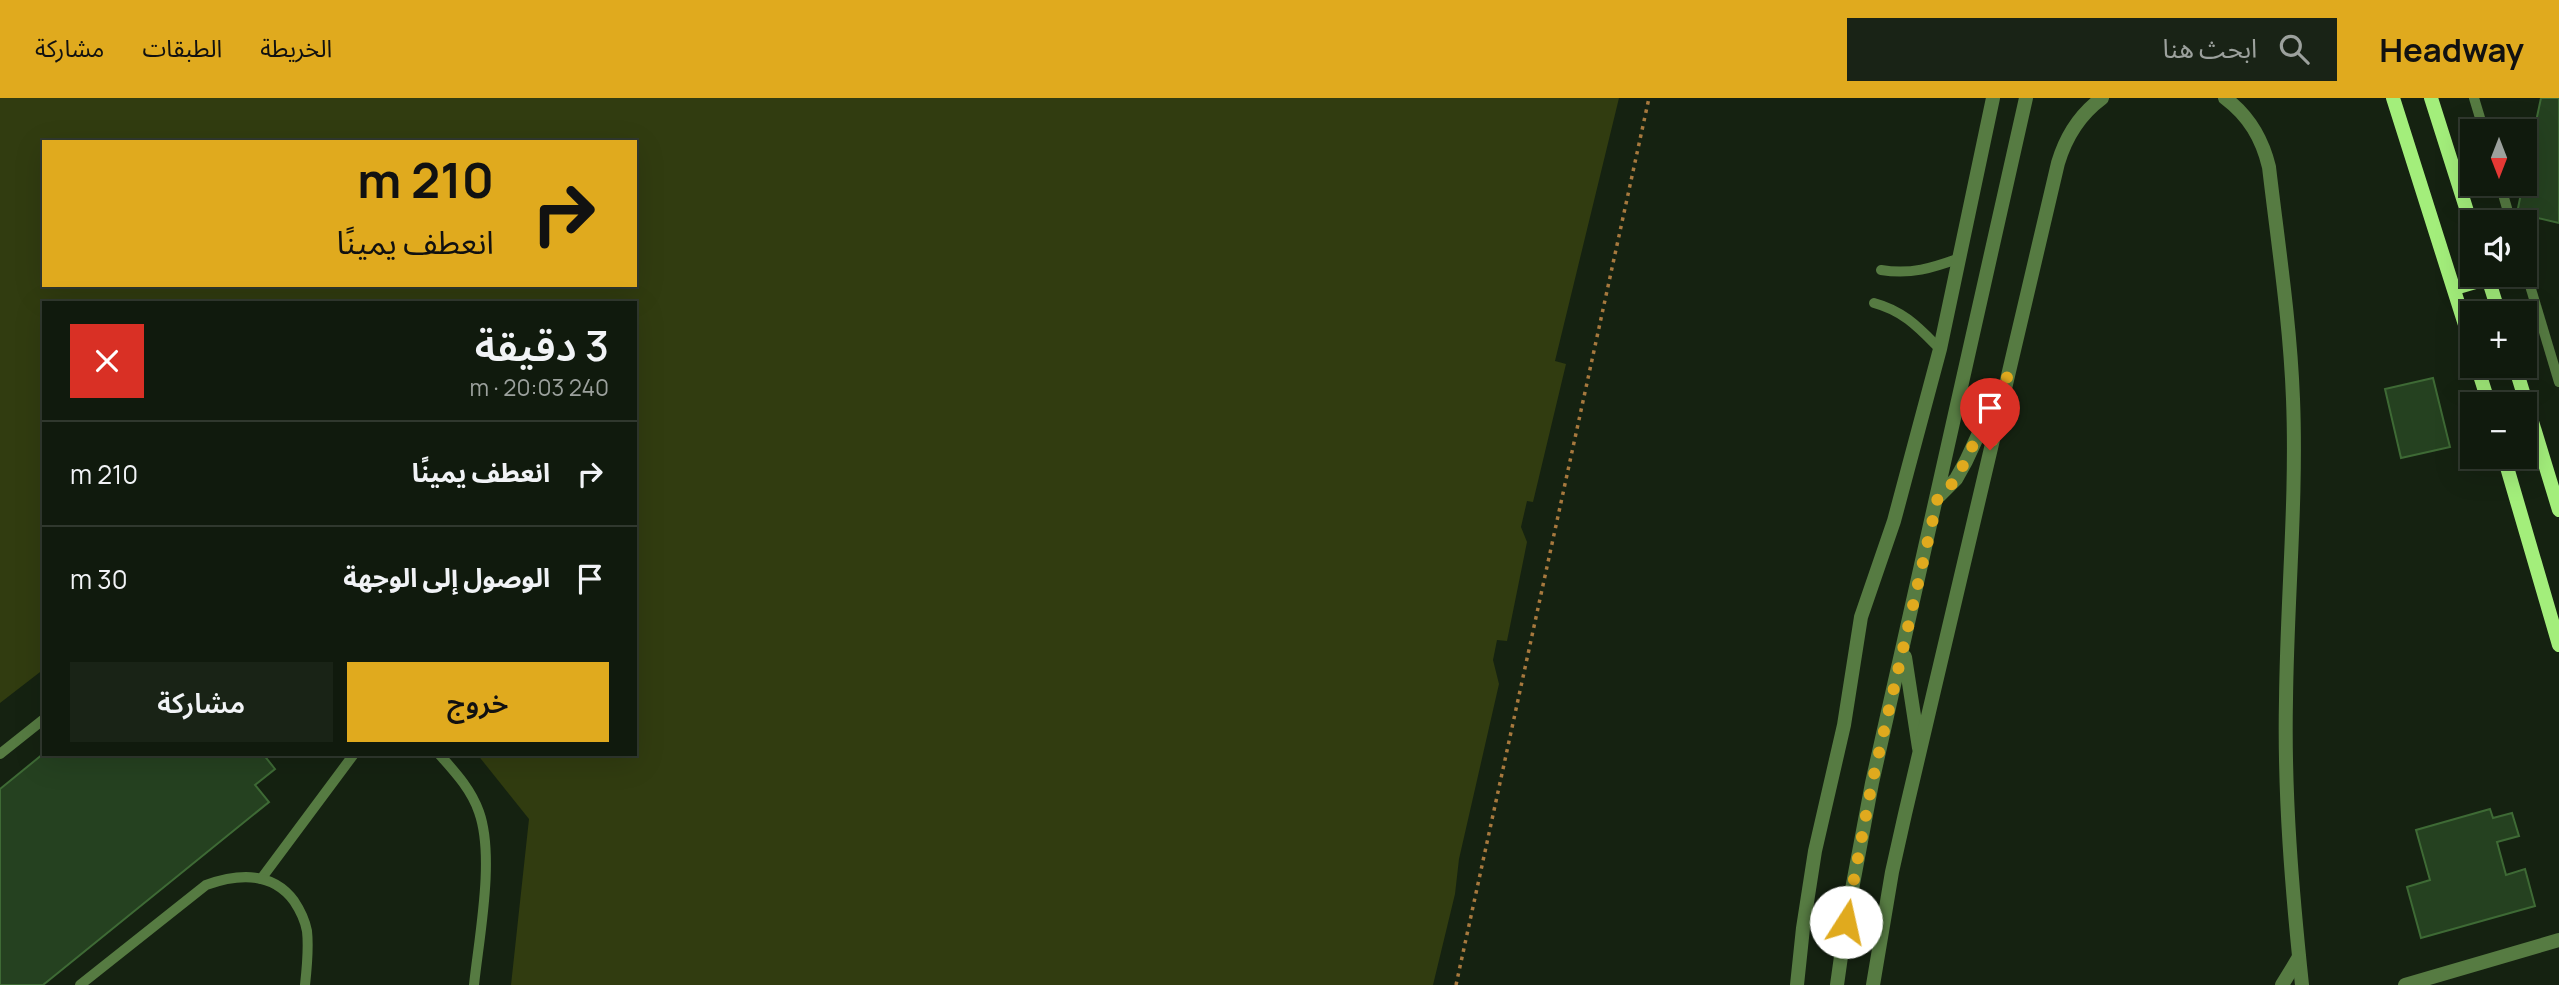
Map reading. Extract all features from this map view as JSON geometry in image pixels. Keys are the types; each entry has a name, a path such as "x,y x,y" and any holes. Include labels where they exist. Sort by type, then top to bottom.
{"street":[{"path":"1797,985 1802,928 1813,864 1844,725 1861,617 1894,521 1940,349 1993,98"},
{"path":"1837,985 1858,852 2026,98"},
{"path":"1873,985 1892,872 2063,146 2081,117 2102,98"},
{"path":"2225,98 2248,120 2265,150 2290,344 2294,453 2286,652 2286,766 2292,892 2302,985"},
{"path":"2393,98 2460,305"},
{"path":"2431,98 2467,210"},
{"path":"2455,288 2460,286"},
{"path":"1938,497 1956,480 2008,373"},
{"path":"2519,378 2559,510"},
{"path":"2508,469 2559,645"},
{"path":"1904,649 1920,757"},
{"path":"2405,985 2559,940"},
{"path":"2282,985 2300,957"}],"lane":[{"path":"2474,98 2480,119"},
{"path":"1881,270 1912,273 1960,258"},
{"path":"2530,287 2559,382"},
{"path":"1874,303 1903,314 1940,349"},
{"path":"0,754 42,721"},
{"path":"261,879 353,756"},
{"path":"441,756 471,795 484,829 486,866 474,985"},
{"path":"80,985 206,885 226,878 248,876 271,881 287,892 299,909 306,928 308,949 305,985"}],"path":[{"path":"1456,985 1649,98"}],"shaded area":[{"path":"0,98 1619,98 1555,361 1566,364 1533,502 1527,501 1521,527 1527,542 1507,641 1497,640 1493,660 1499,684 1433,985 511,985 529,819 479,756 637,756 637,301 42,301 42,671 0,703"}],"building":[{"path":"2541,98 2559,98 2559,223 2537,218 2537,210 2518,210 2521,196 2538,196 2537,119"},
{"path":"2433,378 2450,447 2401,458 2385,389"},
{"path":"42,755 265,756 275,769 255,785 269,802 43,985 0,985 0,789"},
{"path":"2490,809 2493,818 2512,813 2519,836 2497,842 2506,875 2525,869 2535,906 2421,938 2407,887 2430,880 2416,830"}],"route":[{"path":"1846,922 1872,783 1938,497 1956,480 2008,373 1990,450"}]}
